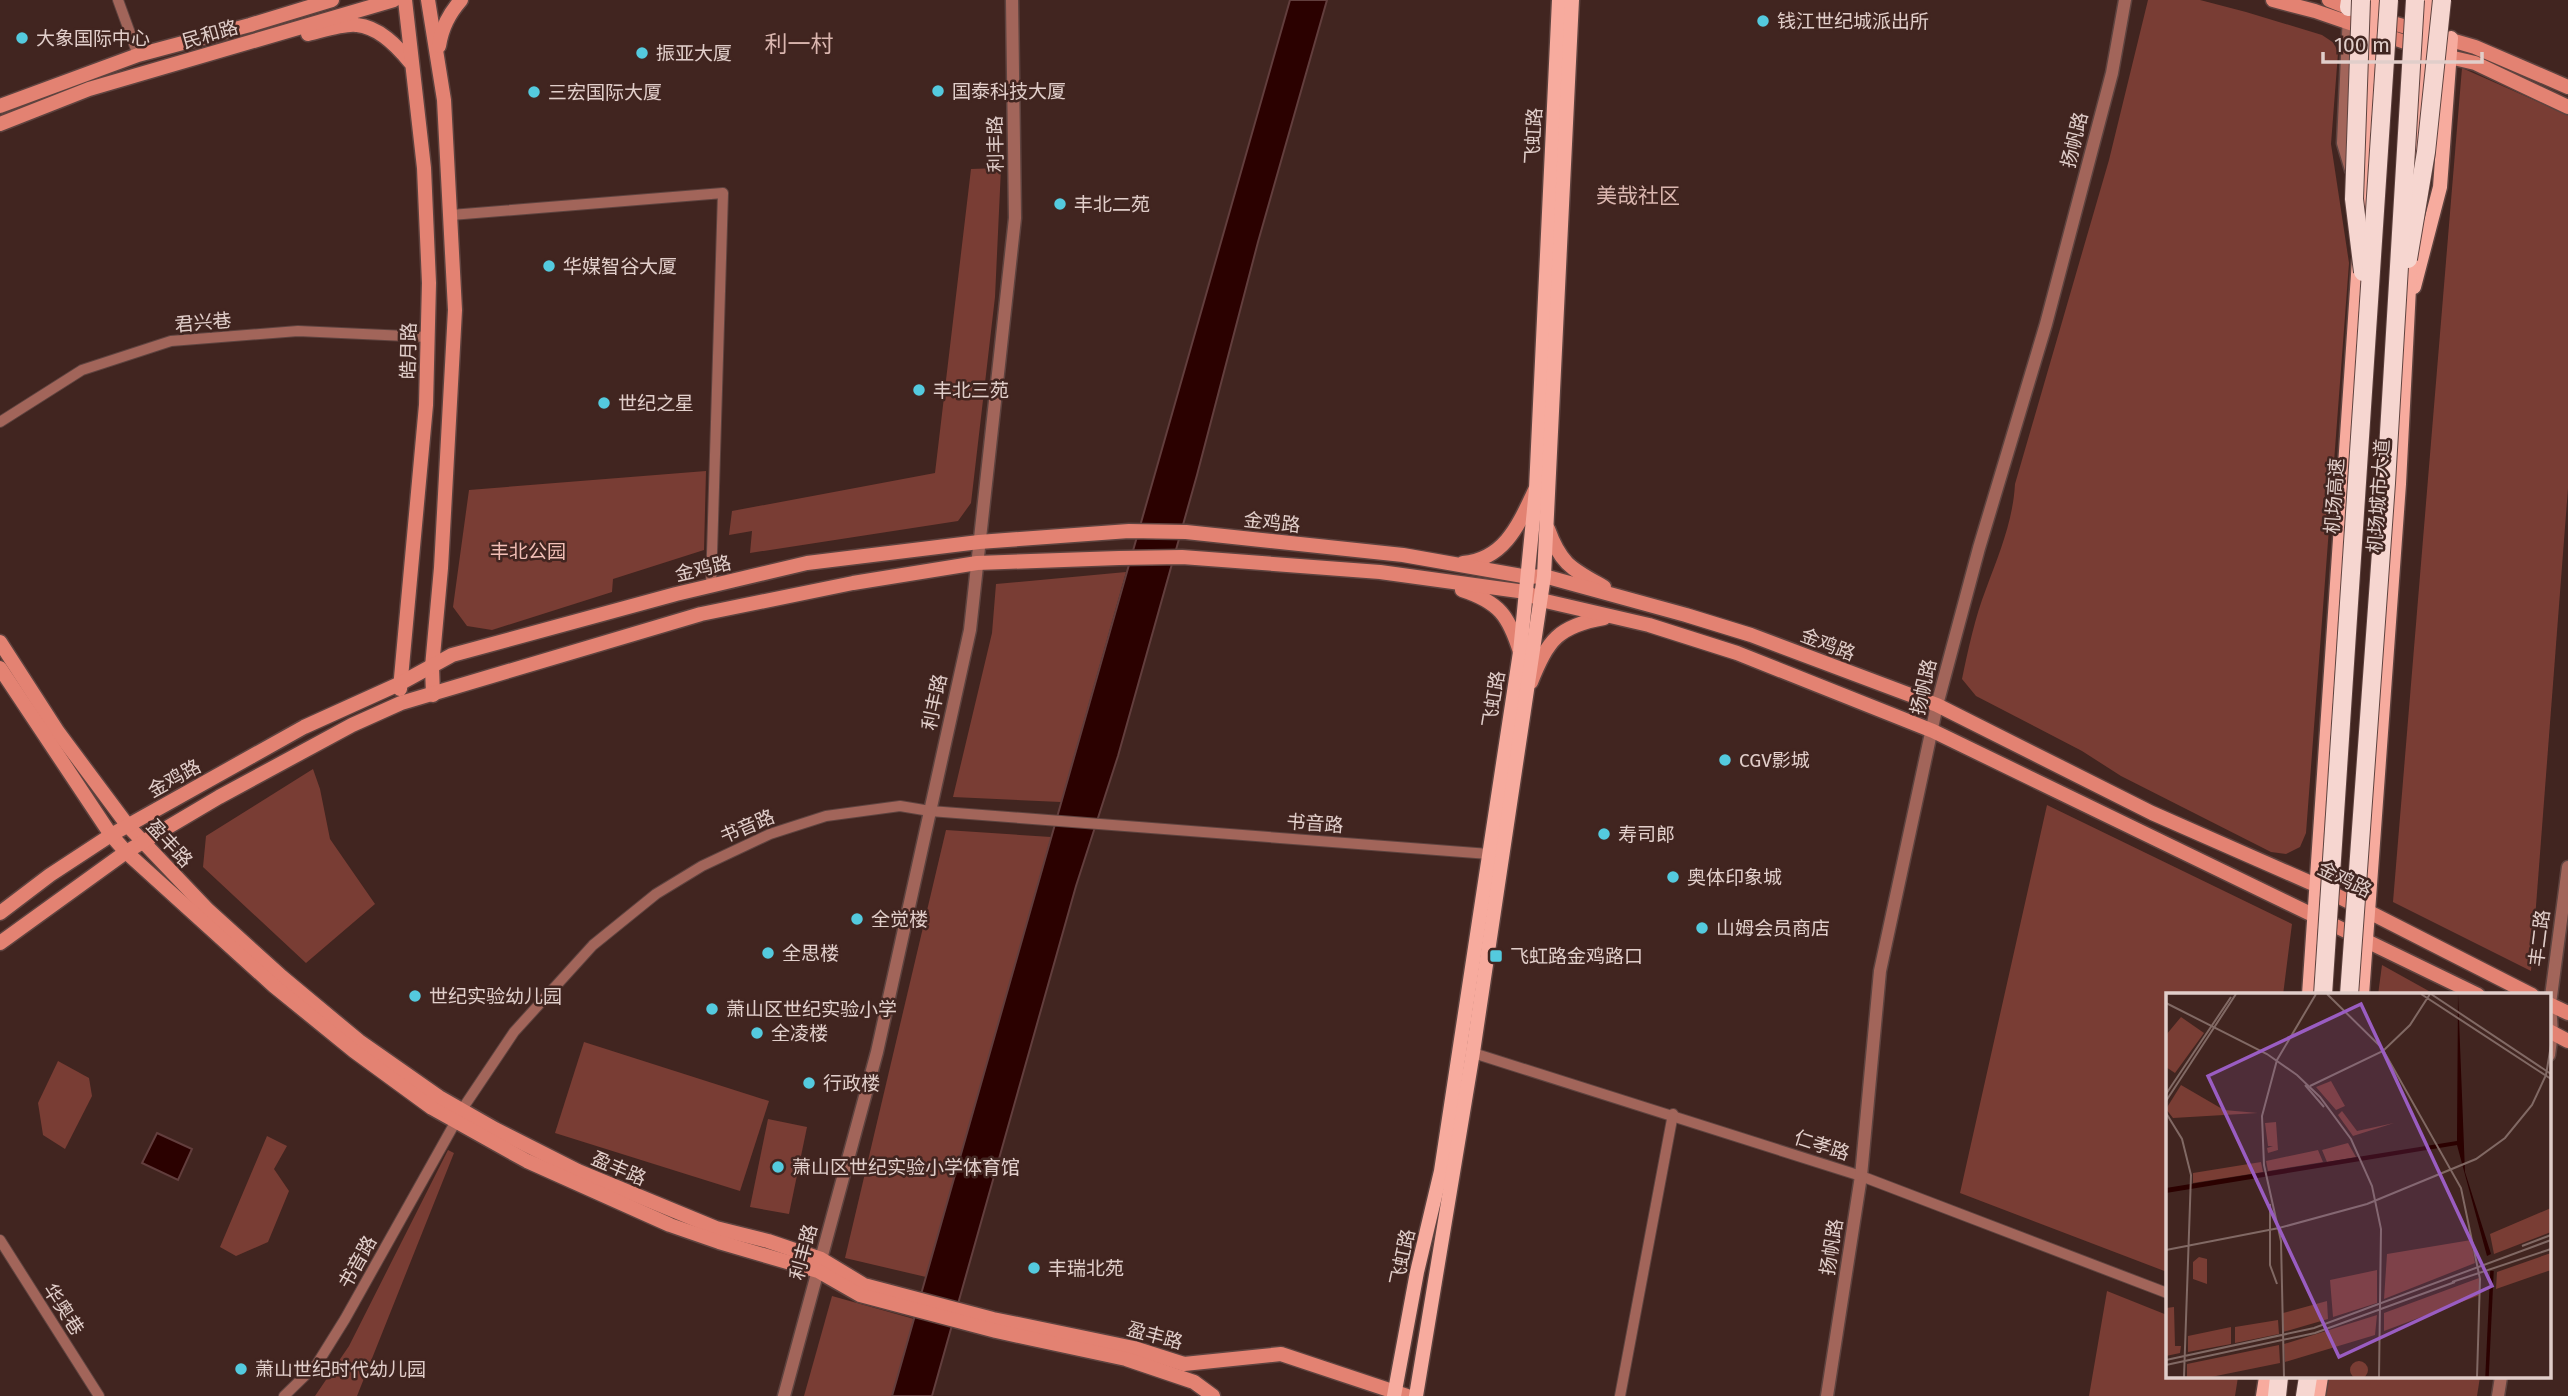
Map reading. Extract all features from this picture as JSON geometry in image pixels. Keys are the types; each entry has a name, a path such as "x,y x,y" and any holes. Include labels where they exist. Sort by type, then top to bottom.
{"highway":[{"name":"机场高速","path":"2323,993 2389,0"},
{"path":"2349,993 2385,496 2401,318 2415,0"},
{"path":"2401,318 2426,152 2442,0"},
{"path":"2351,6 2354,199 2368,315"},
{"path":"2277,1396 2279,1378"},
{"path":"2305,1396 2308,1378"}],"main road":[{"path":"250,25 265,12 305,0"},
{"name":"民和路","path":"0,106 138,55 332,0"},
{"name":"民和路","path":"0,124 89,89 394,0"},
{"name":"皓月路","path":"401,703 399,684 426,405 429,283 424,168 405,0"},
{"path":"428,0 444,100 455,310 441,568 432,667 433,695"},
{"path":"438,58 442,32 451,11 461,0"},
{"name":"飞虹路","path":"1399,1395 1417,1272 1466,1050 1489,854 1520,652 1535,489 1559,0"},
{"name":"飞虹路","path":"1416,1396 1466,1050 1544,576 1572,0"},
{"path":"2273,0 2351,6"},
{"path":"2329,0 2351,6 2374,25 2425,49 2475,63 2568,107"},
{"name":"机场城市大道","path":"2309,993 2377,0"},
{"name":"机场城市大道","path":"2362,993 2399,484 2401,318 2430,0"},
{"path":"225,50 249,50 357,24 395,44 411,62"},
{"path":"2374,25 2426,31 2451,38 2568,87"},
{"path":"2401,318 2440,187 2451,38"},
{"path":"1449,564 1476,562 1492,555 1506,543 1518,526 1535,489"},
{"path":"1548,529 1558,554 1569,565 1623,598"},
{"name":"金鸡路","path":"0,913 50,875 111,835 304,727 464,651 807,563 979,542 1129,531 1186,532 1403,555 1528,576 1544,576 1751,635 1937,705 2152,813 2318,886 2528,993"},
{"name":"金鸡路","path":"0,943 142,842 352,725 401,703 701,614 853,583 977,563 1182,557 1380,572 1526,592 1541,600 1649,625 1737,653 1933,731 2474,993"},
{"path":"1431,579 1483,597 1492,603 1503,613 1513,629 1520,652"},
{"path":"1526,697 1543,653 1551,641 1564,629 1611,616"},
{"name":"盈丰路","path":"0,642 58,732 142,842 208,910 282,977 359,1041 439,1097 459,1116"},
{"name":"盈丰路","path":"0,668 111,835 126,852 294,1002 354,1051 581,1187 670,1225 719,1242 819,1265 864,1285 993,1319 1134,1348 1184,1364 1281,1354 1399,1395"},
{"path":"2550,1004 2568,1013"},
{"path":"2550,1032 2568,1041"},
{"name":"盈丰路","path":"819,1265 860,1295 996,1331 1126,1359 1194,1382 1213,1396"},
{"path":"2263,1396 2266,1378"},
{"path":"2318,1396 2321,1378"}],"street":[{"path":"118,0 138,55"},
{"name":"利丰路","path":"784,1396 877,1052 970,630 1015,218 1012,0"},
{"name":"扬帆路","path":"1828,1396 1861,1176 1880,971 1937,705 1979,548 2049,312 2112,73 2124,0"},
{"path":"2351,6 2343,143 2363,209"},
{"path":"451,215 723,193 711,586"},
{"name":"君兴巷","path":"0,422 82,370 171,341 298,331 428,337"},
{"name":"书音路","path":"284,1396 317,1364 459,1116 514,1032 593,946 656,894 702,866 770,834 826,816 900,806 1045,821 1489,854"},
{"name":"丰二路","path":"2550,997 2568,867"},
{"name":"仁孝路","path":"1466,1050 1861,1176 2166,1293"},
{"path":"1620,1396 1673,1114"},
{"name":"华奥巷","path":"0,1240 99,1396"},
{"path":"2498,1396 2501,1378"}],"green space":[{"path":"2148,0 2200,0 2246,12 2322,35 2334,43 2338,53 2331,144 2349,263 2306,833 2300,847 2286,854 2271,852 2121,776 2082,751 1976,696 1962,679 1975,622 2005,537 2015,484 2109,160"},
{"path":"2462,68 2568,115 2568,488 2531,971 2393,902"},
{"path":"1001,168 995,297 971,503 958,521 750,553 752,531 729,535 732,511 935,473 971,169"},
{"name":"丰北公园","path":"706,471 704,550 613,579 612,592 492,630 467,626 453,607 469,490"},
{"path":"1126,572 1061,802 953,797 992,633 996,584"},
{"path":"313,769 330,839 375,904 306,963 203,867 206,836"},
{"path":"2047,805 2292,924 2283,993 2166,993 2166,1272 1960,1193"},
{"path":"946,830 1051,837 926,1277 845,1258"},
{"path":"2382,965 2432,993 2378,993"},
{"path":"584,1042 769,1101 740,1191 555,1133"},
{"path":"58,1061 89,1078 92,1096 65,1149 43,1135 38,1103"},
{"name":"萧山区世纪实验小学体育馆","path":"768,1119 807,1127 789,1214 750,1207"},
{"path":"267,1136 287,1146 274,1169 289,1191 268,1242 236,1256 220,1247"},
{"path":"448,1150 454,1153 357,1396 315,1396 349,1346"},
{"path":"2107,1291 2166,1315 2166,1378 2238,1378 2235,1396 2089,1396"},
{"path":"832,1296 914,1319 892,1396 804,1396"},
{"path":"2328,1378 2480,1378 2477,1396 2325,1396"}],"shaded area":[{"path":"1290,0 1327,0 1118,756 1076,886 932,1396 892,1396"},
{"path":"157,1133 192,1149 178,1180 142,1163"}],"place":[{"name":"钱江世纪城派出所","path":"1763,21"},
{"name":"大象国际中心","path":"22,38"},
{"name":"振亚大厦","path":"642,53"},
{"name":"国泰科技大厦","path":"938,91"},
{"name":"三宏国际大厦","path":"534,92"},
{"name":"丰北二苑","path":"1060,204"},
{"name":"华媒智谷大厦","path":"549,266"},
{"name":"丰北三苑","path":"919,390"},
{"name":"世纪之星","path":"604,403"},
{"name":"CGV影城","path":"1725,760"},
{"name":"寿司郎","path":"1604,834"},
{"name":"奥体印象城","path":"1673,877"},
{"name":"全觉楼","path":"857,919"},
{"name":"山姆会员商店","path":"1702,928"},
{"name":"全思楼","path":"768,953"},
{"name":"飞虹路金鸡路口","path":"1496,956"},
{"name":"世纪实验幼儿园","path":"415,996"},
{"name":"萧山区世纪实验小学","path":"712,1009"},
{"name":"全凌楼","path":"757,1033"},
{"name":"行政楼","path":"809,1083"},
{"name":"萧山区世纪实验小学体育馆","path":"778,1167"},
{"name":"丰瑞北苑","path":"1034,1268"},
{"name":"萧山世纪时代幼儿园","path":"241,1369"}],"district":[{"name":"利一村","path":"799,44"},
{"name":"美哉社区","path":"1638,196"}]}
